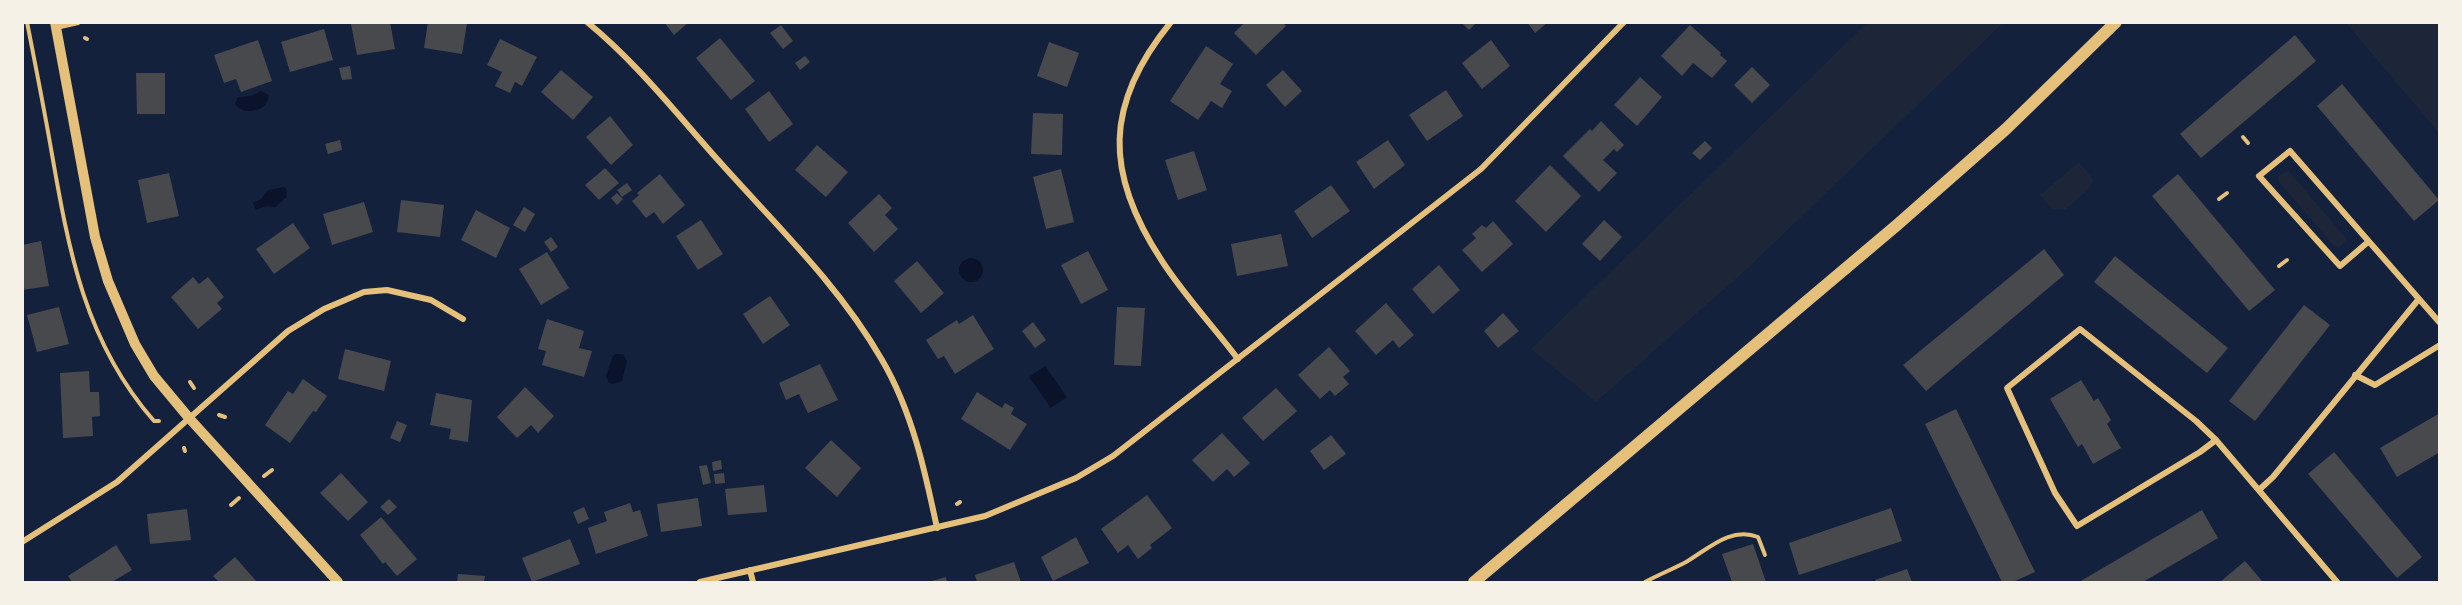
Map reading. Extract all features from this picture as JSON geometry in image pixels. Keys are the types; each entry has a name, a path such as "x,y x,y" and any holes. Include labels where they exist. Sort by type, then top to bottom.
{"main road":[{"path":"1474,582 1897,225 2006,129 2116,22"}],"street":[{"path":"78,22 55,25 95,237 121,315 154,376 189,418 338,582"},
{"path":"587,22 609,40 646,80 851,310 884,362 902,403 923,461 937,528"},
{"path":"1171,22 1152,47 1134,77 1122,118 1119,153 1125,189 1140,227 1163,263 1238,359"},
{"path":"700,582 985,516 1076,478 1113,456 1481,169 1624,22"},
{"path":"2368,242 2340,266 2259,176 2290,151 2439,323"},
{"path":"22,542 117,482 288,331 324,309 364,292 387,290 431,300 464,319"},
{"path":"2260,489 2273,477 2418,300"},
{"path":"2217,440 2077,526 2055,493 2007,388 2080,329 2217,440 2337,582"},
{"path":"2355,375 2375,386 2439,345"},
{"path":"750,570 753,582"}],"path":[{"path":"27,22 69,250 81,292 116,368 135,400 154,421 159,421"},
{"path":"2243,137 2248,143"},
{"path":"2219,199 2226,193"},
{"path":"2279,266 2287,260"},
{"path":"190,382 194,388"},
{"path":"219,415 225,417"},
{"path":"264,476 272,470"},
{"path":"231,505 239,498"},
{"path":"1645,582 1689,560 1708,546 1729,537 1749,534 1758,537 1764,555"}],"shaded area":[{"path":"1867,23 2003,23 1748,268 1596,402 1531,349"},
{"path":"2346,23 2439,23 2439,133"},
{"path":"261,91 269,95 268,101 261,108 250,111 239,108 235,104 238,97 252,96"},
{"path":"2079,162 2093,179 2091,187 2065,210 2053,209 2040,195"},
{"path":"2289,171 2344,236 2346,240 2339,248 2333,245 2279,182 2279,176"},
{"path":"286,188 287,197 275,207 266,206 256,210 253,203 261,199 268,190"},
{"path":"971,258 980,261 983,270 980,279 971,282 962,279 959,270 962,261"},
{"path":"623,354 627,361 622,381 613,384 609,383 606,376 613,356"},
{"path":"1045,366 1067,397 1051,408 1029,377"}],"building":[{"path":"390,22 395,49 357,55 351,24"},
{"path":"428,22 467,23 462,54 424,48"},
{"path":"664,22 689,22 674,35"},
{"path":"1245,22 1282,22 1286,26 1256,55 1234,33"},
{"path":"1461,22 1477,22 1469,30"},
{"path":"1527,22 1548,22 1535,33"},
{"path":"781,25 793,41 783,49 770,33"},
{"path":"1690,25 1727,61 1712,78 1693,63 1682,76 1661,56"},
{"path":"324,29 333,60 290,72 281,42"},
{"path":"2295,35 2316,61 2201,158 2180,134"},
{"path":"720,38 755,81 731,100 696,58"},
{"path":"500,39 537,57 522,86 515,82 510,93 495,86 502,72 487,65"},
{"path":"258,40 272,81 241,92 236,79 224,83 214,55"},
{"path":"1491,40 1510,66 1482,89 1462,63"},
{"path":"1049,42 1079,53 1067,87 1037,76"},
{"path":"1206,46 1233,64 1220,84 1232,91 1222,108 1211,101 1198,120 1170,101"},
{"path":"805,56 810,62 800,70 795,63"},
{"path":"350,66 352,79 342,80 339,68"},
{"path":"1752,67 1770,85 1752,103 1734,85"},
{"path":"561,70 593,97 573,120 541,92"},
{"path":"1283,70 1302,91 1285,107 1266,85"},
{"path":"136,73 165,73 165,114 137,114"},
{"path":"1640,77 1662,97 1637,126 1614,105"},
{"path":"2342,84 2439,200 2414,221 2317,106"},
{"path":"1446,90 1463,116 1427,141 1409,115"},
{"path":"769,91 793,124 769,142 745,109"},
{"path":"1033,113 1063,114 1062,155 1031,154"},
{"path":"610,116 633,145 611,165 586,137"},
{"path":"1601,121 1624,145 1617,152 1614,149 1603,160 1617,173 1599,192 1563,156"},
{"path":"340,140 342,150 328,154 325,144"},
{"path":"1388,140 1405,165 1374,189 1356,162"},
{"path":"1705,141 1712,148 1700,160 1692,153"},
{"path":"817,145 848,172 826,197 795,170"},
{"path":"1194,151 1207,190 1178,200 1165,160"},
{"path":"1550,165 1581,196 1546,232 1515,201"},
{"path":"605,168 619,183 599,200 585,185"},
{"path":"1061,169 1074,222 1046,229 1033,177"},
{"path":"169,173 179,216 147,223 138,180"},
{"path":"660,174 685,205 663,224 654,212 646,218 632,201 639,195 637,193"},
{"path":"2178,174 2275,290 2249,311 2152,196"},
{"path":"627,183 632,190 622,197 617,190"},
{"path":"1331,185 1350,211 1312,238 1294,211"},
{"path":"617,193 623,199 617,205 611,198"},
{"path":"879,194 892,208 885,215 898,229 874,252 848,223"},
{"path":"401,200 444,205 440,237 397,232"},
{"path":"364,202 373,232 332,245 323,214"},
{"path":"524,207 535,214 525,232 513,225"},
{"path":"476,210 510,228 496,258 461,240"},
{"path":"701,220 723,254 698,270 676,236"},
{"path":"1604,220 1622,237 1600,261 1582,244"},
{"path":"1493,221 1513,244 1482,272 1462,250 1476,238 1472,234 1482,225 1486,228"},
{"path":"293,223 310,248 274,274 256,249"},
{"path":"1281,234 1288,266 1237,276 1231,244"},
{"path":"551,237 558,247 551,252 544,242"},
{"path":"41,241 49,286 22,290 22,245"},
{"path":"2044,249 2064,275 1926,391 1903,365"},
{"path":"1088,251 1108,290 1081,304 1061,265"},
{"path":"547,252 569,288 541,305 519,269"},
{"path":"2115,256 2228,348 2207,373 2094,282"},
{"path":"917,261 944,293 921,313 894,281"},
{"path":"1439,265 1460,290 1433,314 1412,289"},
{"path":"193,277 199,284 208,277 224,297 217,303 222,309 198,329 171,297"},
{"path":"770,296 790,325 763,344 743,314"},
{"path":"1386,303 1414,335 1399,348 1393,340 1376,355 1355,331"},
{"path":"2304,305 2330,325 2255,421 2229,401"},
{"path":"59,307 69,344 37,352 27,315"},
{"path":"1117,307 1145,308 1141,366 1114,365"},
{"path":"1503,313 1519,331 1498,348 1484,331"},
{"path":"973,315 994,349 955,374 944,356 938,359 926,340 957,320 959,324"},
{"path":"547,319 584,331 579,348 592,351 584,377 542,365 546,351 538,349"},
{"path":"1033,322 1046,340 1035,348 1022,331"},
{"path":"1329,347 1350,371 1343,377 1349,384 1335,396 1330,390 1320,399 1298,375"},
{"path":"345,349 391,361 384,391 338,379"},
{"path":"820,364 838,400 808,413 799,394 786,400 779,383"},
{"path":"89,371 90,392 99,392 100,416 92,417 93,436 63,438 60,373"},
{"path":"303,379 327,396 290,443 265,425 288,391 293,394"},
{"path":"2081,380 2094,401 2098,398 2111,420 2107,424 2121,448 2093,464 2082,444 2078,447 2050,399"},
{"path":"525,387 554,416 538,433 531,425 517,438 497,417"},
{"path":"1276,388 1297,411 1263,441 1242,418"},
{"path":"977,392 1002,408 1005,403 1014,408 1011,414 1027,424 1010,450 961,419"},
{"path":"436,393 472,400 468,442 449,439 451,429 430,425"},
{"path":"1956,409 2035,572 2013,582 2002,582 1925,424"},
{"path":"2440,413 2440,452 2397,477 2380,448"},
{"path":"397,421 407,425 400,442 390,438"},
{"path":"1222,433 1250,463 1234,477 1227,469 1213,482 1192,460"},
{"path":"1331,435 1346,454 1324,470 1310,451"},
{"path":"831,440 861,468 837,497 805,468"},
{"path":"2334,452 2422,557 2397,578 2308,474"},
{"path":"721,460 722,469 713,471 712,462"},
{"path":"707,465 711,483 703,485 699,466"},
{"path":"341,473 368,502 348,521 320,493"},
{"path":"724,473 725,483 715,484 714,474"},
{"path":"764,485 767,512 728,515 725,489"},
{"path":"1147,495 1172,528 1150,545 1152,548 1138,559 1128,545 1118,553 1101,529"},
{"path":"698,498 702,526 661,532 657,504"},
{"path":"389,499 397,507 388,515 380,507"},
{"path":"630,503 633,512 640,510 648,536 596,554 588,528 607,521 604,512"},
{"path":"584,507 589,519 578,524 573,512"},
{"path":"1891,508 1902,541 1799,575 1789,543"},
{"path":"187,509 191,540 150,544 147,514"},
{"path":"2202,510 2218,538 2143,582 2079,582"},
{"path":"381,517 417,559 397,576 385,562 383,564 360,535"},
{"path":"1076,537 1089,563 1053,581 1041,557"},
{"path":"570,539 580,564 532,582 522,558"},
{"path":"1753,544 1766,582 1732,582 1722,554"},
{"path":"116,545 132,570 112,582 72,582 68,576"},
{"path":"235,557 257,582 219,582 213,576"},
{"path":"2245,561 2263,582 2220,582"},
{"path":"1014,562 1021,582 977,582 975,575"},
{"path":"1907,569 1912,582 1876,582 1875,580"},
{"path":"458,574 485,576 484,582 457,582"},
{"path":"946,577 947,582 928,582"}]}
